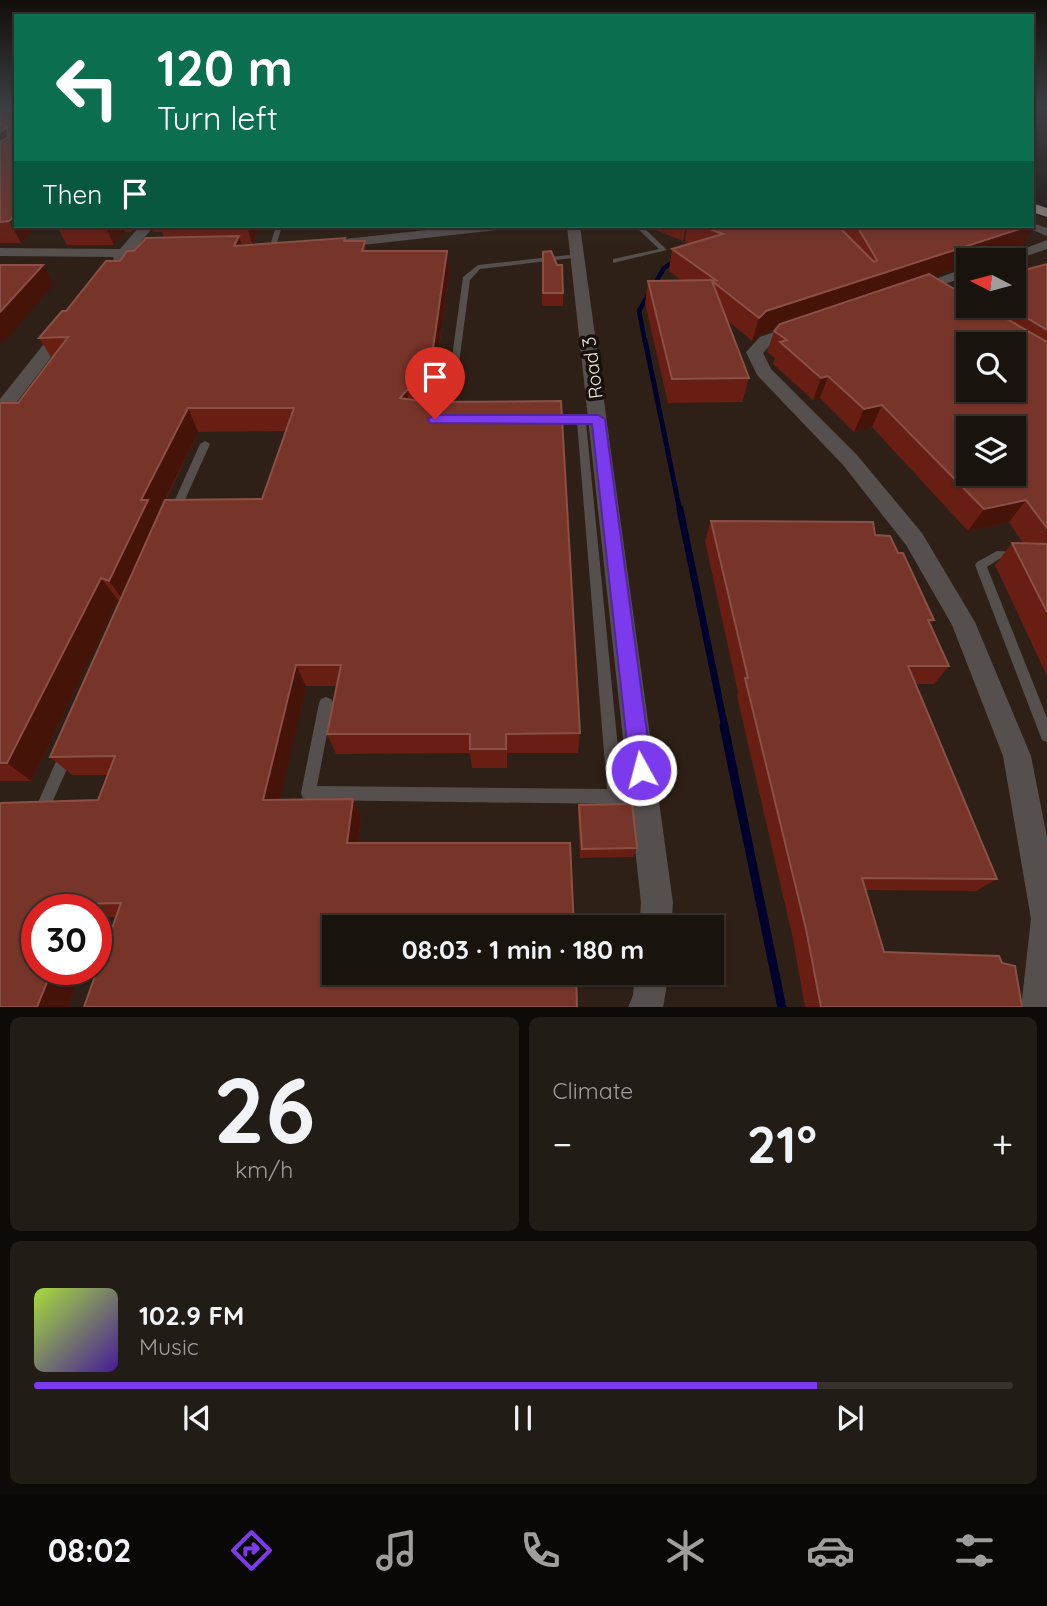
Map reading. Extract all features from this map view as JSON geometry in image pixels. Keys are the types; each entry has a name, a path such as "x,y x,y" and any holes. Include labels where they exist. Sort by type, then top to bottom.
{"street":[{"path":"107,274 145,228"},
{"path":"319,245 479,228"},
{"name":"Road 3","path":"573,228 578,256 590,419 644,797 657,903 656,915"},
{"path":"1026,251 1047,244"},
{"path":"0,252 173,253"},
{"path":"893,296 924,291 956,276"},
{"path":"0,411 74,316"},
{"path":"816,322 765,340 754,352 763,371 850,460 914,539 963,622 1037,813 1047,919 1039,1007"},
{"path":"645,1007 650,998 651,985"}],"lane":[{"path":"272,249 278,228"},
{"path":"616,261 664,250 663,246 640,228"},
{"path":"452,386 466,279 478,267 578,256"},
{"path":"542,419 590,419 615,797"},
{"path":"166,532 205,444"},
{"path":"1034,556 997,555 981,565 1047,735"},
{"path":"326,703 309,793 644,797"},
{"path":"22,808 50,806 71,744"}],"shaded area":[{"path":"0,155 6,155 14,228 1034,228 1034,214 1047,220 1047,1007 0,1007"}],"building":[{"path":"0,155 14,155 14,217 9,221 0,222"},
{"path":"707,228 840,228 874,262 877,260 858,228 1023,228 766,311 759,318 712,281 749,378 672,379 648,281 716,280 672,249 723,234"},
{"path":"239,236 234,246 345,238 344,241 365,241 362,251 447,251 427,390 407,390 400,398 426,402 561,401 580,733 506,734 506,749 470,749 470,734 327,734 341,665 296,665 263,800 353,799 347,843 570,843 573,915 322,915 322,985 576,985 577,1007 84,1007 92,985 112,985 112,928 121,903 112,903 112,894 21,894 21,985 46,985 37,1007 0,1007 0,803 98,800 115,756 50,757 165,500 262,499 294,408 188,408 141,500 148,500 109,581 101,578 7,763 0,763 0,403 18,403 68,337 39,338 62,311 66,311 106,261 120,261 127,251 134,251 146,238"},
{"path":"551,251 557,265 562,265 563,293 543,293 543,252"},
{"path":"1047,264 1047,330 1026,317 1026,270"},
{"path":"0,265 43,265 0,312"},
{"path":"929,274 956,290 956,318 1005,318 1047,342 1047,528 1026,500 984,509 961,486 1026,486 1026,416 956,416 956,480 882,405 864,409 828,376 821,378 780,342 787,340 774,331 780,324"},
{"path":"711,521 873,522 875,535 890,536 898,553 903,553 934,620 928,620 949,666 908,666 997,879 862,878 884,952 999,956 1002,963 1015,966 1022,1007 821,1007 806,929 745,678 748,678"},
{"path":"1012,543 1047,544 1047,612"},
{"path":"632,804 637,848 582,849 579,805"}],"waterway":[{"path":"645,342 639,311 664,268 674,261"},
{"path":"645,340 680,511"},
{"path":"680,509 725,728"},
{"path":"724,726 782,1007"}],"route":[{"path":"435,419 598,419 641,770"}]}
